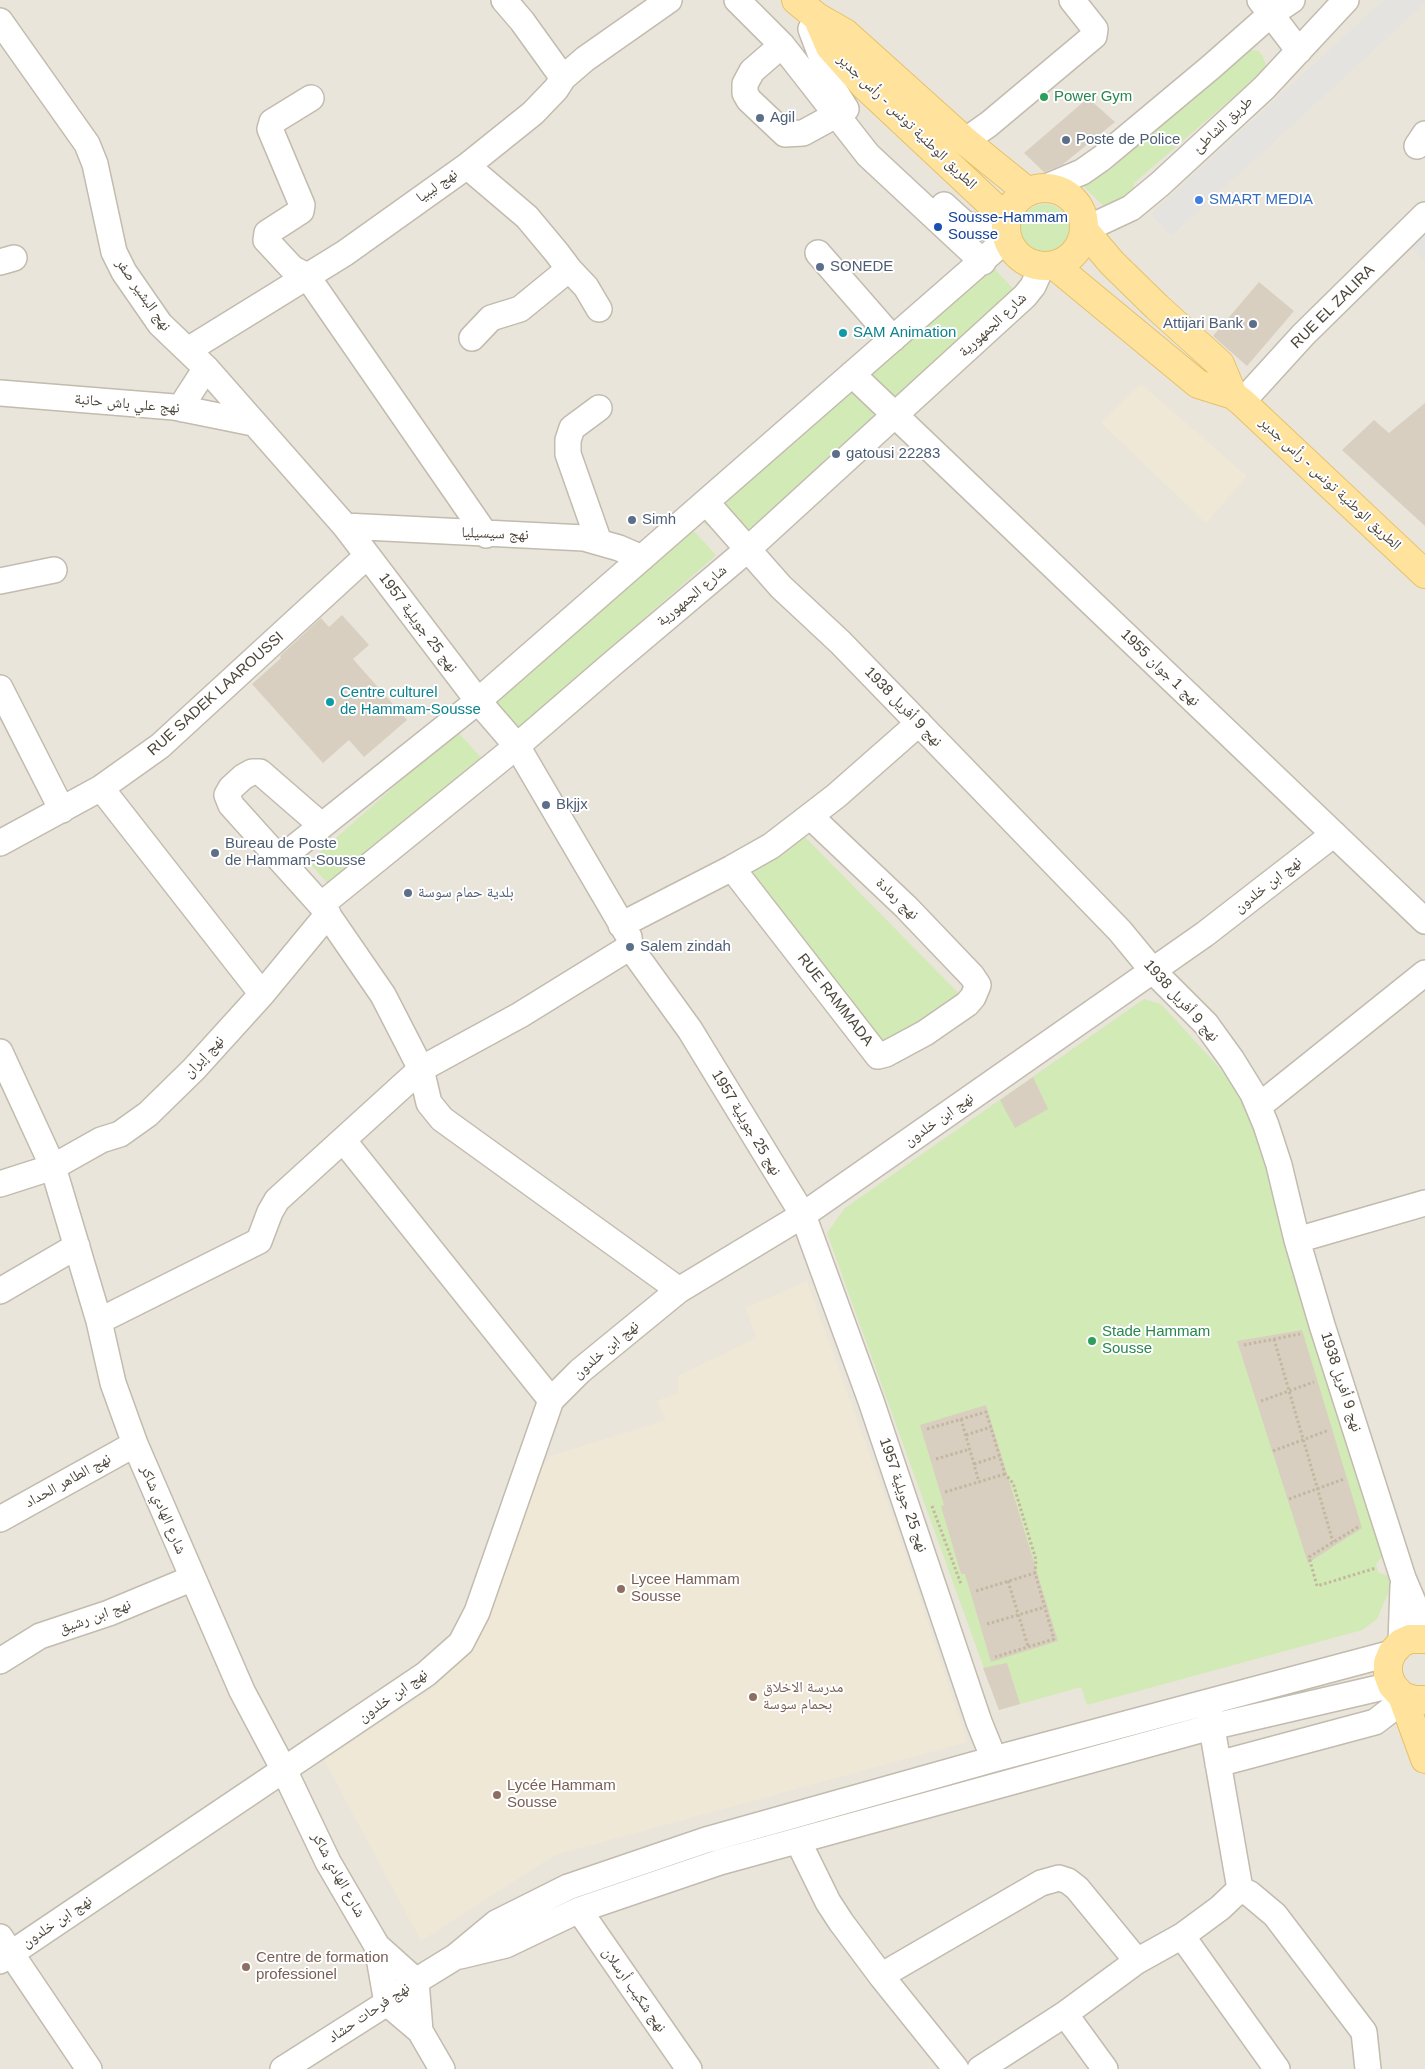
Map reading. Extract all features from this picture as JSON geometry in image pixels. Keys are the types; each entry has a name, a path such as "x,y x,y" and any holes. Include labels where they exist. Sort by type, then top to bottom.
{"main road":[{"name":"الطريق الوطنية تونس - رأس جدير","path":"805,8 845,33 965,141 1036,190"},
{"name":"الطريق الوطنية تونس - رأس جدير","path":"805,8 830,47 864,84 1007,228"},
{"path":"1036,190 1057,190 1068,196 1078,206 1083,217 1084,230 1081,242 1075,252 1065,260 1048,265 1031,263 1021,257 1013,248 1007,228 1012,208 1019,199 1036,190"},
{"name":"الطريق الوطنية تونس - رأس جدير","path":"1084,230 1112,262 1157,307 1220,364 1238,398 1425,574"},
{"name":"الطريق الوطنية تونس - رأس جدير","path":"1048,265 1198,384 1238,398"},
{"path":"1406,1645 1388,1663 1388,1674 1405,1693 1425,1759"}],"street":[{"path":"504,0 522,21 563,78"},
{"name":"نهج ليبيا","path":"188,350 344,252 468,166 533,113 556,89 563,78 585,58 669,0"},
{"path":"737,0 782,45 868,155 983,262"},
{"path":"965,141 989,124 1094,36 1095,29 1072,0"},
{"name":"طريق الشاطئ","path":"1084,230 1130,208 1160,184 1264,88 1346,0"},
{"path":"1036,190 1082,172 1102,158 1211,67 1280,3 1299,51"},
{"name":"نهج البشير صفر","path":"0,20 87,144 95,164 118,263 160,324 206,368 345,526 367,556"},
{"path":"782,45 752,71 745,84 745,93 748,100 785,134 803,133 836,115"},
{"path":"311,98 272,122 270,129 302,206 301,211 267,233 266,240 292,268 307,276 486,535"},
{"path":"468,166 527,218 586,287 599,309"},
{"name":"RUE EL ZALIRA","path":"1238,398 1425,215"},
{"path":"280,859 478,701 983,262 1007,228"},
{"path":"818,253 893,339"},
{"name":"شارع الجمهورية","path":"325,910 748,550 1025,296 1048,265"},
{"path":"472,338 491,318 520,309 569,269"},
{"path":"183,409 190,392 206,368"},
{"name":"نهج 1 جوان 1955","path":"852,374 1425,921"},
{"name":"نهج علي باش حانبة","path":"0,393 183,409 253,423"},
{"path":"599,408 572,428 568,440 568,454 599,542"},
{"name":"نهج 9 أفريل 1938","path":"706,502 781,587 840,642 1120,931 1153,971 1206,1024 1232,1060 1259,1106 1279,1165 1297,1240 1322,1325 1400,1570"},
{"name":"نهج سيسيليا","path":"345,526 486,535 565,536 599,542 642,558"},
{"name":"نهج 25 جويلية 1957","path":"367,556 478,701 518,746 626,936 690,1030 803,1215 872,1401 979,1722 994,1759"},
{"name":"RUE SADEK LAAROUSSI","path":"0,843 101,788 160,746 367,556"},
{"path":"0,581 54,570"},
{"path":"0,688 62,810"},
{"path":"99,1321 260,1241 270,1212 277,1200 421,1069 520,1015 626,936 732,868 771,846 811,817 919,723"},
{"path":"321,825 260,772 252,772 237,782 229,792 227,799 325,910 383,995 421,1069 429,1104 442,1118 679,1290"},
{"path":"101,788 262,994"},
{"name":"نهج رمادة","path":"811,817 906,907 972,976 978,985"},
{"name":"نهج ابن خلدون","path":"4,1950 284,1770 426,1674 461,1643 477,1612 551,1400 580,1371 679,1290 803,1215 1205,934 1334,834"},
{"name":"RUE RAMMADA","path":"732,868 878,1056 886,1054 925,1033 967,1004 973,997 978,985"},
{"name":"نهج إيران","path":"0,1184 53,1167 101,1140 120,1134 148,1114 194,1069 262,994 325,910"},
{"path":"1259,1106 1425,973"},
{"name":"شارع الهادي شاكر","path":"0,1052 53,1167 99,1321 113,1383 135,1444 242,1691 284,1770 328,1862 378,1946 416,1981"},
{"path":"343,1140 551,1400"},
{"path":"1297,1240 1425,1203"},
{"path":"0,1290 77,1246"},
{"name":"نهج الطاهر الحداد","path":"0,1519 135,1444"},
{"path":"456,1957 496,1923 568,1887 706,1840 1406,1645 1400,1570"},
{"path":"1400,1570 1425,1630"},
{"name":"نهج ابن رشيق","path":"0,1661 40,1636 109,1613 193,1578"},
{"path":"456,1957 506,1945 579,1910 720,1862 1211,1727 1405,1693"},
{"path":"1218,1764 1376,1722 1392,1709 1405,1693"},
{"path":"1207,1701 1240,1889"},
{"path":"798,1841 828,1902 841,1922 882,1977 956,2069"},
{"path":"891,1970 1041,1883 1059,1878 1068,1881 1077,1888 1137,1961"},
{"path":"980,2069 1065,2014 1137,1961 1182,1936 1220,1908 1240,1889"},
{"path":"1240,1889 1250,1894 1275,1915 1364,2032 1368,2069"},
{"name":"نهج شكيب أرسلان","path":"579,1910 689,2069"},
{"path":"1182,1936 1277,2069"},
{"name":"شارع الهادي شاكر","path":"378,1946 387,2003"},
{"path":"4,1950 89,2069"},
{"name":"نهج فرحات حشاد","path":"283,2069 387,2003 416,1981 456,1957"},
{"path":"416,1981 420,2030"},
{"path":"387,2003 420,2030 442,2069"},
{"path":"1065,2014 1105,2069"}],"path":[{"path":"1244,1345 1300,1334"},
{"path":"1274,1339 1332,1542"},
{"path":"1261,1401 1314,1382"},
{"path":"927,1429 986,1412 1005,1474 1013,1483 1036,1560 1034,1573 1054,1639 995,1656"},
{"path":"961,1419 979,1482"},
{"path":"966,1435 990,1427"},
{"path":"1273,1451 1329,1430"},
{"path":"936,1459 970,1449"},
{"path":"974,1464 999,1456"},
{"path":"945,1492 1005,1474"},
{"path":"1289,1498 1344,1479"},
{"path":"931,1503 961,1584"},
{"path":"1358,1527 1309,1557 1317,1586 1400,1570"},
{"path":"976,1591 1034,1573"},
{"path":"1008,1581 1028,1646"},
{"path":"987,1624 1045,1607"}],"shaded area":[{"path":"0,0 1425,0 1425,2069 0,2069"},
{"path":"1384,0 1425,0 1425,3 1171,236 1151,214"},
{"path":"1425,228 1425,262 1408,244"},
{"path":"1141,384 1247,476 1206,523 1101,423"},
{"name":"Lycee Hammam Sousse","path":"807,1281 902,1544 967,1742 555,1855 421,1941 324,1760 435,1687 469,1650 533,1475 551,1456 666,1420 657,1401 678,1393 678,1376 756,1338 746,1308"}],"green space":[{"path":"1252,50 1259,51 1263,57 1266,65 1261,73 1134,183 1133,198 1112,214 1082,185 1104,169 1109,171 1246,52"},
{"path":"1045,204 1054,206 1062,211 1067,219 1069,228 1067,237 1062,245 1054,250 1045,252 1036,250 1028,245 1023,237 1021,228 1023,219 1028,211 1036,206"},
{"path":"989,263 1017,293 895,403 867,373"},
{"path":"842,371 881,415 739,552 685,507"},
{"path":"688,525 716,555 514,733 488,701"},
{"path":"457,731 485,762 335,892 309,862"},
{"path":"803,835 971,1006 891,1059 741,868"},
{"name":"Stade Hammam Sousse","path":"1144,999 1161,1004 1225,1074 1247,1108 1384,1555 1376,1564 1377,1568 1379,1573 1390,1576 1392,1584 1377,1619 1362,1630 1087,1705 1081,1687 999,1710 827,1233 845,1208"}],"building":[{"name":"Poste de Police","path":"1088,98 1115,122 1062,165 1044,172 1024,153"},
{"name":"Attijari Bank","path":"1259,282 1294,311 1247,366 1213,336"},
{"path":"1425,403 1425,526 1342,450 1374,420 1389,433"},
{"name":"Centre culturel de Hammam-Sousse","path":"342,615 369,645 353,659 407,720 364,757 349,740 323,763 252,684 321,618 329,627"},
{"path":"1033,1077 1048,1109 1015,1128 1000,1100"},
{"path":"1302,1330 1362,1528 1308,1563 1237,1341"},
{"path":"986,1405 1058,1641 991,1662 965,1574 961,1574 941,1506 944,1505 920,1425"},
{"path":"1007,1663 1020,1704 999,1710 983,1668"}],"place":[{"name":"Power Gym","path":"1044,97"},
{"name":"Agil","path":"760,118"},
{"name":"Poste de Police","path":"1066,140"},
{"name":"SMART MEDIA","path":"1199,200"},
{"name":"Sousse-Hammam Sousse","path":"938,227"},
{"name":"SONEDE","path":"820,267"},
{"name":"Attijari Bank","path":"1253,324"},
{"name":"SAM Animation","path":"843,333"},
{"name":"gatousi 22283","path":"836,454"},
{"name":"Simh","path":"632,520"},
{"name":"Centre culturel de Hammam-Sousse","path":"330,702"},
{"name":"Bkjjx","path":"546,805"},
{"name":"Bureau de Poste de Hammam-Sousse","path":"215,853"},
{"name":"بلدية حمام سوسة","path":"408,893"},
{"name":"Salem zindah","path":"630,947"},
{"name":"Stade Hammam Sousse","path":"1092,1341"},
{"name":"Lycee Hammam Sousse","path":"621,1589"},
{"name":"مدرسة الاخلاق بحمام سوسة","path":"753,1697"},
{"name":"Lycée Hammam Sousse","path":"497,1795"},
{"name":"Centre de formation professionel","path":"246,1967"}]}
